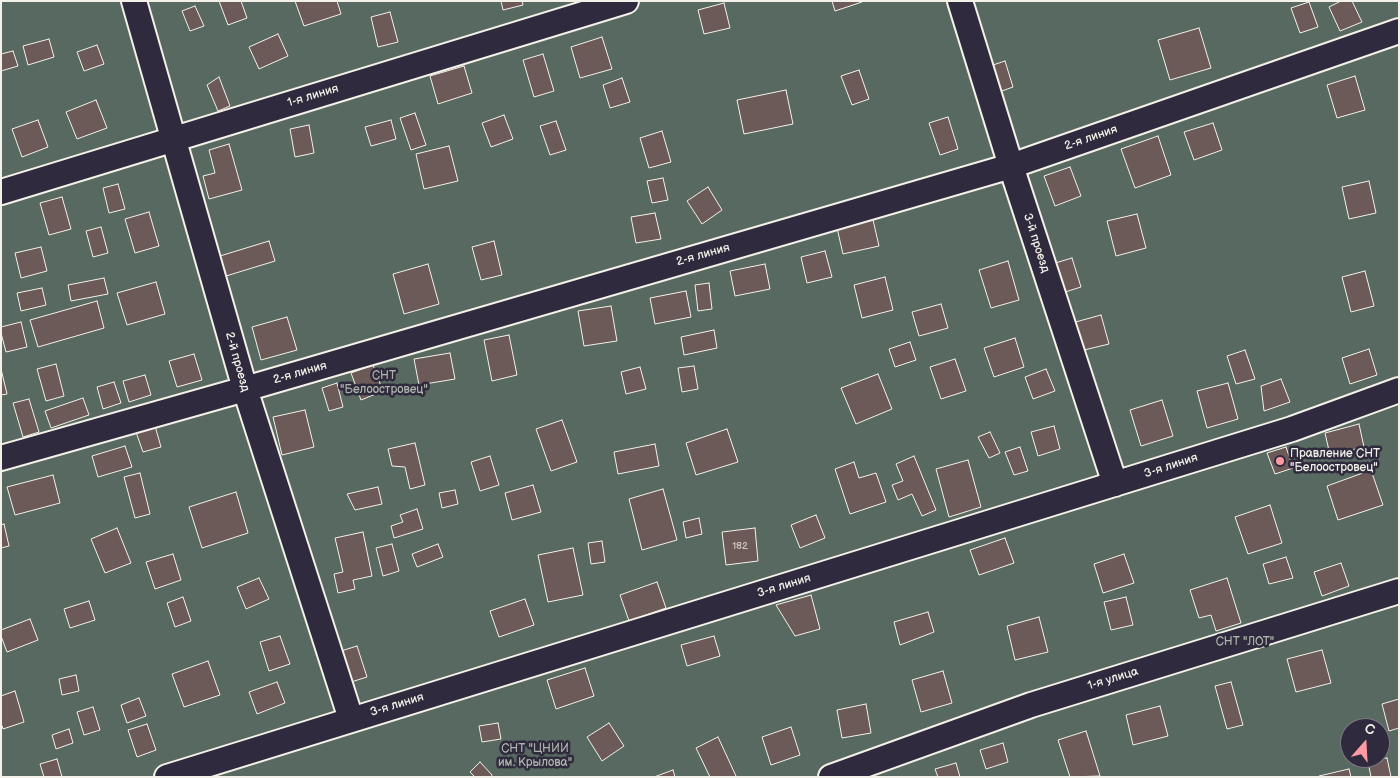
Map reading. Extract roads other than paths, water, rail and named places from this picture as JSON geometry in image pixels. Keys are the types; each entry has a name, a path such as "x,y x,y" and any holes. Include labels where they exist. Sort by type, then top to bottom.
{"street":[{"name":"2-й проезд","path":"134,1 245,389 351,719"},
{"name":"1-я линия","path":"1,192 626,1"},
{"name":"3-й проезд","path":"960,1 1011,166 1115,484"},
{"name":"2-я линия","path":"1,458 1011,166 1399,31"},
{"name":"3-я линия","path":"167,777 1292,429 1399,390"},
{"name":"1-я улица","path":"831,777 1031,705 1399,591"}],"place":[{"name":"Правление СНТ \"Белоостровец\"","path":"1280,461"}],"park label":[{"name":"СНТ \"Белоостровец\"","path":"384,383"},
{"name":"СНТ \"ЛОТ\"","path":"1245,642"},
{"name":"СНТ \"ЦНИИ им. Крылова\"","path":"535,756"}]}
